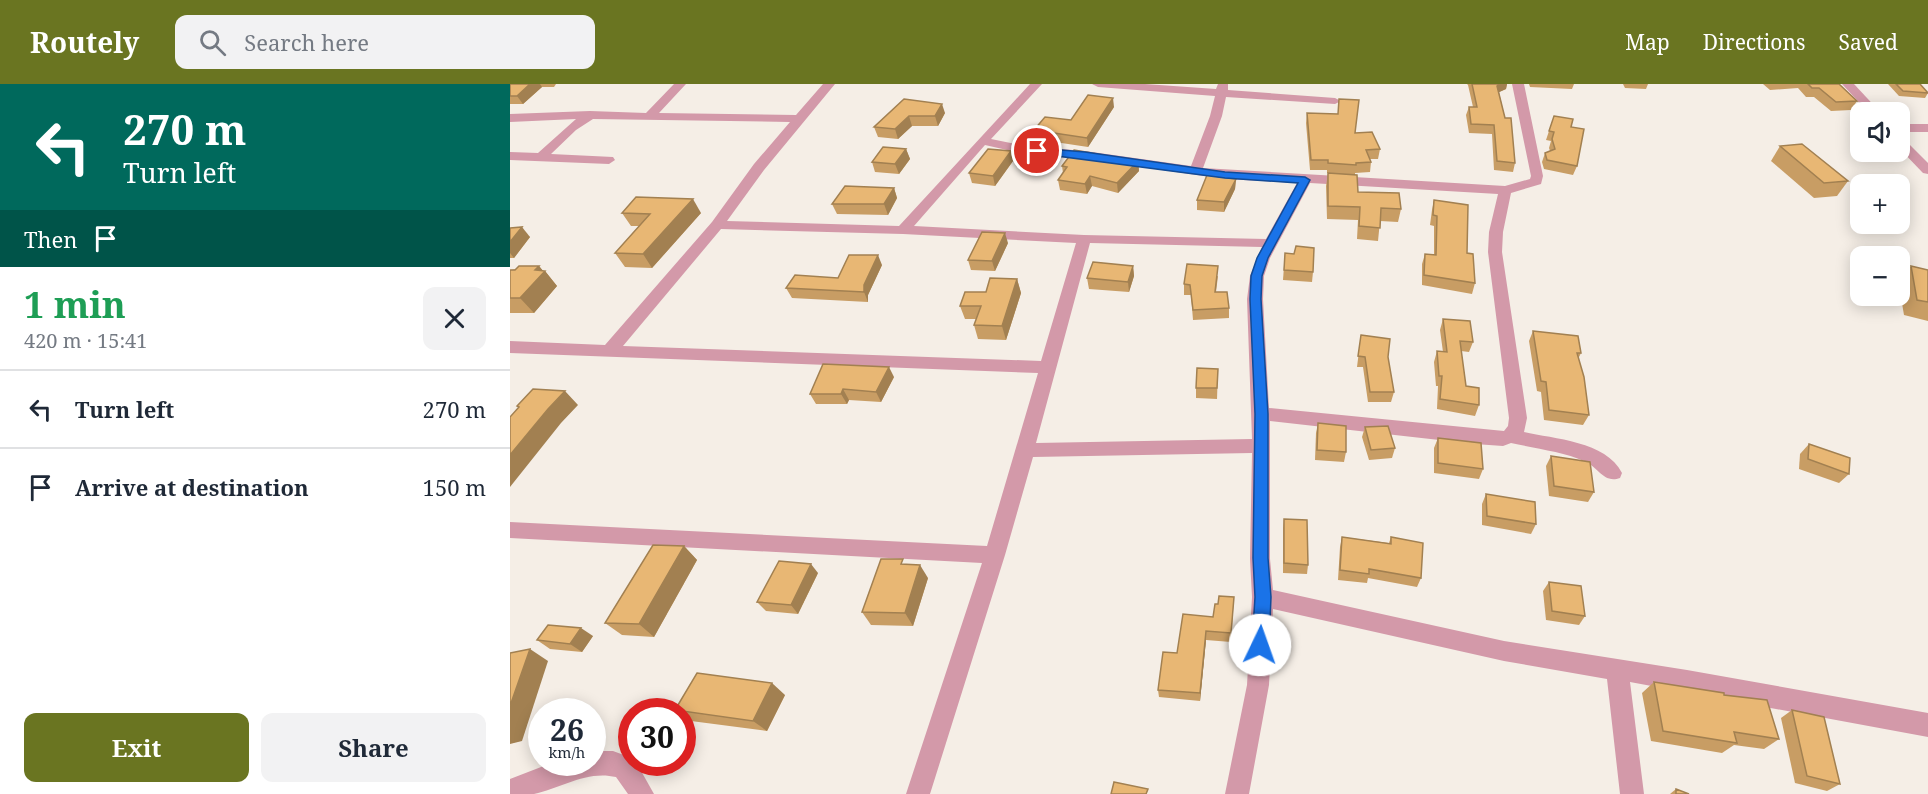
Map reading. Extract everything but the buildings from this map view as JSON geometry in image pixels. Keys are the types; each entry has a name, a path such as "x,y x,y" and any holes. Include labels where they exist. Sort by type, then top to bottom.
{"street":[{"path":"648,117 680,84"},
{"path":"609,351 717,225 759,167 829,84"},
{"path":"903,230 1036,84"},
{"path":"1098,84 1222,89 1335,101"},
{"path":"982,141 1025,150 1085,155 1196,171 1305,180 1505,190 1530,184 1536,181 1538,176 1518,84"},
{"path":"1848,84 1865,102"},
{"path":"1196,171 1216,116 1222,89"},
{"path":"541,157 572,127 590,115"},
{"path":"510,118 590,115 799,119"},
{"path":"1910,128 1928,128"},
{"path":"1910,152 1928,170"},
{"path":"510,156 609,160"},
{"path":"1237,794 1258,685 1263,597 1260,558 1261,414 1255,299 1257,276 1271,243 1305,180"},
{"path":"1261,414 1474,437 1503,439 1510,436 1517,428 1518,418 1495,252 1496,232 1505,190"},
{"path":"717,225 903,230 1084,239 1271,243"},
{"path":"918,794 995,555 1026,450 1046,367 1084,239"},
{"path":"510,347 1046,367"},
{"path":"1510,436 1591,455 1613,473"},
{"path":"1026,450 1260,446"},
{"path":"510,530 995,555"},
{"path":"1263,597 1449,640 1928,725"},
{"path":"1617,669 1632,794"},
{"path":"510,791 592,764 612,762 626,768 642,794"}],"route":[{"path":"1037,151 1085,155 1225,175 1305,180 1263,258 1257,276 1255,299 1261,414 1260,558 1263,597 1260,645"}]}
